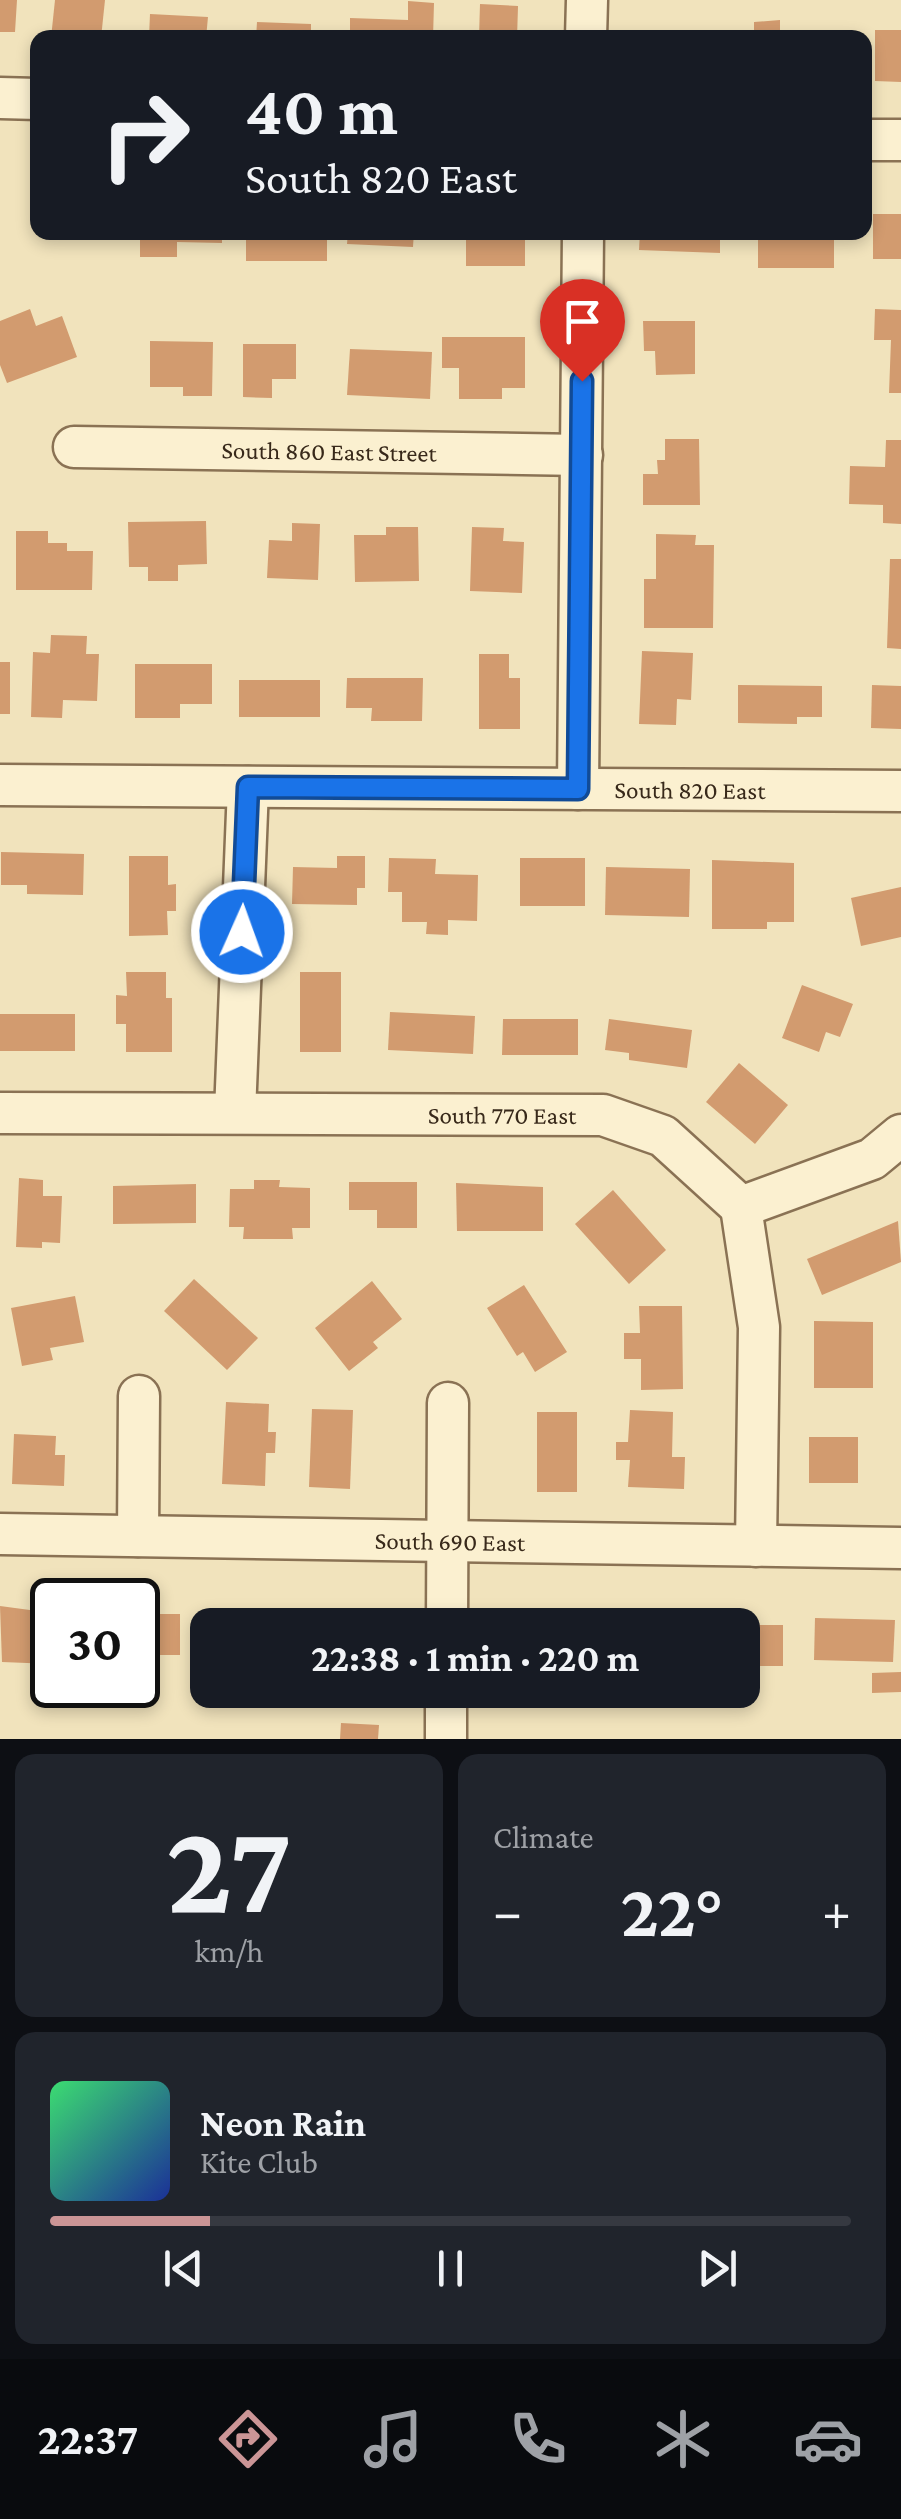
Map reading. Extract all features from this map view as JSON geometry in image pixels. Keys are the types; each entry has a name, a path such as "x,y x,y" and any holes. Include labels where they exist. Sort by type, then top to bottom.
{"street":[{"path":"586,30 587,0"},
{"path":"0,98 30,99"},
{"path":"872,140 901,140"},
{"path":"578,789 584,240"},
{"name":"South 860 East Street","path":"74,447 582,455"},
{"name":"South 820 East","path":"0,785 901,791"},
{"path":"235,1114 248,787"},
{"name":"South 770 East","path":"0,1112 604,1115 664,1136 741,1207"},
{"path":"756,1546 759,1327 741,1207 872,1159 901,1136"},
{"path":"138,1396 138,1536"},
{"path":"447,1608 448,1403"},
{"name":"South 690 East","path":"0,1534 901,1548"},
{"path":"446,1708 446,1739"}],"building":[{"path":"0,0 17,0 15,32 0,32"},
{"path":"55,0 105,0 102,30 52,30"},
{"path":"408,1 434,3 433,30 350,30 350,18 408,20"},
{"path":"480,4 518,6 517,30 479,30"},
{"path":"150,14 208,17 207,30 149,30"},
{"path":"780,20 780,30 754,30 754,22"},
{"path":"257,22 311,24 311,30 256,30"},
{"path":"875,30 901,30 901,82 875,81"},
{"path":"873,214 901,214 901,259 873,259"},
{"path":"140,240 222,240 177,242 177,257 140,257"},
{"path":"246,240 327,240 327,261 246,261"},
{"path":"347,240 413,240 413,247 347,244"},
{"path":"466,240 525,240 525,266 466,266"},
{"path":"640,240 720,240 720,253 639,250"},
{"path":"758,240 834,240 834,268 758,268"},
{"path":"30,309 36,326 62,316 77,357 7,383 0,365 0,321"},
{"path":"875,309 901,310 901,393 889,393 891,340 874,340"},
{"path":"643,321 695,321 695,374 656,375 655,351 644,351"},
{"path":"442,337 525,337 525,388 502,388 502,399 459,399 459,368 442,368"},
{"path":"150,341 213,342 212,396 183,396 183,387 150,387"},
{"path":"243,344 296,344 296,379 272,379 272,398 243,397"},
{"path":"350,349 432,352 430,399 347,395"},
{"path":"665,439 699,439 700,505 643,505 643,474 658,474 657,460 665,460"},
{"path":"886,440 901,440 901,524 883,523 883,505 849,504 850,466 885,467"},
{"path":"206,521 207,564 178,565 178,581 148,581 148,567 129,567 128,522"},
{"path":"292,523 320,524 318,580 267,578 269,540 292,541"},
{"path":"386,527 418,527 419,581 355,582 354,535 386,535"},
{"path":"472,527 504,528 503,541 524,542 522,593 470,591"},
{"path":"16,531 48,531 48,543 67,543 67,551 93,551 92,590 16,590"},
{"path":"656,534 696,535 695,545 714,545 713,628 644,628 644,579 656,579"},
{"path":"890,559 901,559 901,649 887,648"},
{"path":"51,635 87,636 86,654 99,654 97,701 63,700 62,718 31,717 33,652 50,653"},
{"path":"642,651 693,653 691,700 677,699 676,725 639,724"},
{"path":"479,654 509,654 509,678 520,678 520,729 479,729"},
{"path":"0,662 10,662 10,714 0,714"},
{"path":"135,664 212,664 212,704 180,704 180,718 135,718"},
{"path":"347,678 423,678 422,721 371,721 372,708 346,708"},
{"path":"239,680 320,680 320,717 239,717"},
{"path":"738,685 822,686 822,717 797,717 797,724 738,723"},
{"path":"872,685 901,686 901,729 871,728"},
{"path":"1,852 84,854 83,895 27,894 27,885 1,885"},
{"path":"129,856 168,856 168,885 176,884 176,911 167,911 168,935 129,936"},
{"path":"337,856 365,856 365,888 357,888 357,905 292,904 293,867 337,868"},
{"path":"389,858 436,859 435,874 478,875 477,921 448,920 448,935 426,934 427,922 402,922 402,892 388,892"},
{"path":"520,858 585,858 585,906 520,906"},
{"path":"712,860 794,863 794,922 767,922 767,929 712,929"},
{"path":"606,867 690,869 689,917 605,915"},
{"path":"901,887 901,937 861,946 851,898"},
{"path":"126,972 166,972 166,998 172,998 172,1052 126,1052 126,1024 116,1024 116,995 127,996"},
{"path":"300,972 341,972 341,1052 300,1052"},
{"path":"802,985 853,1004 840,1037 826,1032 819,1052 782,1038"},
{"path":"390,1012 475,1016 473,1054 388,1050"},
{"path":"0,1014 75,1014 75,1051 0,1051"},
{"path":"503,1019 578,1019 578,1055 502,1055"},
{"path":"609,1019 692,1030 687,1068 629,1060 629,1053 605,1050"},
{"path":"739,1063 788,1105 755,1144 706,1102"},
{"path":"19,1178 43,1180 43,1196 62,1196 60,1243 42,1242 42,1248 16,1247"},
{"path":"254,1180 280,1180 279,1187 310,1188 310,1228 292,1228 293,1239 243,1239 244,1227 229,1227 230,1189 254,1189"},
{"path":"349,1182 417,1182 417,1228 377,1228 377,1210 349,1210"},
{"path":"456,1183 543,1187 543,1231 457,1231"},
{"path":"196,1184 196,1223 113,1224 113,1186"},
{"path":"613,1190 666,1250 629,1284 575,1224"},
{"path":"898,1221 901,1262 822,1295 807,1259"},
{"path":"194,1279 258,1338 227,1370 164,1311"},
{"path":"372,1281 402,1319 373,1342 378,1348 349,1371 315,1328"},
{"path":"524,1285 567,1352 535,1372 523,1352 517,1356 487,1308"},
{"path":"75,1296 84,1342 50,1348 53,1360 22,1366 11,1308"},
{"path":"639,1306 682,1306 683,1389 641,1390 641,1359 624,1359 624,1333 640,1333"},
{"path":"814,1321 873,1322 873,1388 814,1388"},
{"path":"226,1402 269,1404 268,1432 276,1432 275,1453 266,1453 265,1486 222,1484"},
{"path":"312,1409 353,1410 350,1489 309,1487"},
{"path":"630,1410 673,1412 672,1457 685,1457 684,1489 628,1487 630,1460 616,1460 616,1442 628,1442"},
{"path":"537,1412 577,1412 577,1492 537,1492"},
{"path":"14,1434 56,1436 55,1455 65,1455 64,1486 12,1484"},
{"path":"809,1437 858,1437 858,1483 809,1483"},
{"path":"0,1606 30,1610 30,1663 2,1662"},
{"path":"160,1614 180,1614 180,1655 160,1655"},
{"path":"815,1618 895,1620 893,1662 814,1660"},
{"path":"760,1625 783,1625 783,1666 760,1666"},
{"path":"901,1672 901,1692 872,1693 872,1673"},
{"path":"341,1723 379,1725 378,1739 340,1739"}],"route":[{"path":"242,932 248,787 578,789 582,381"}]}
